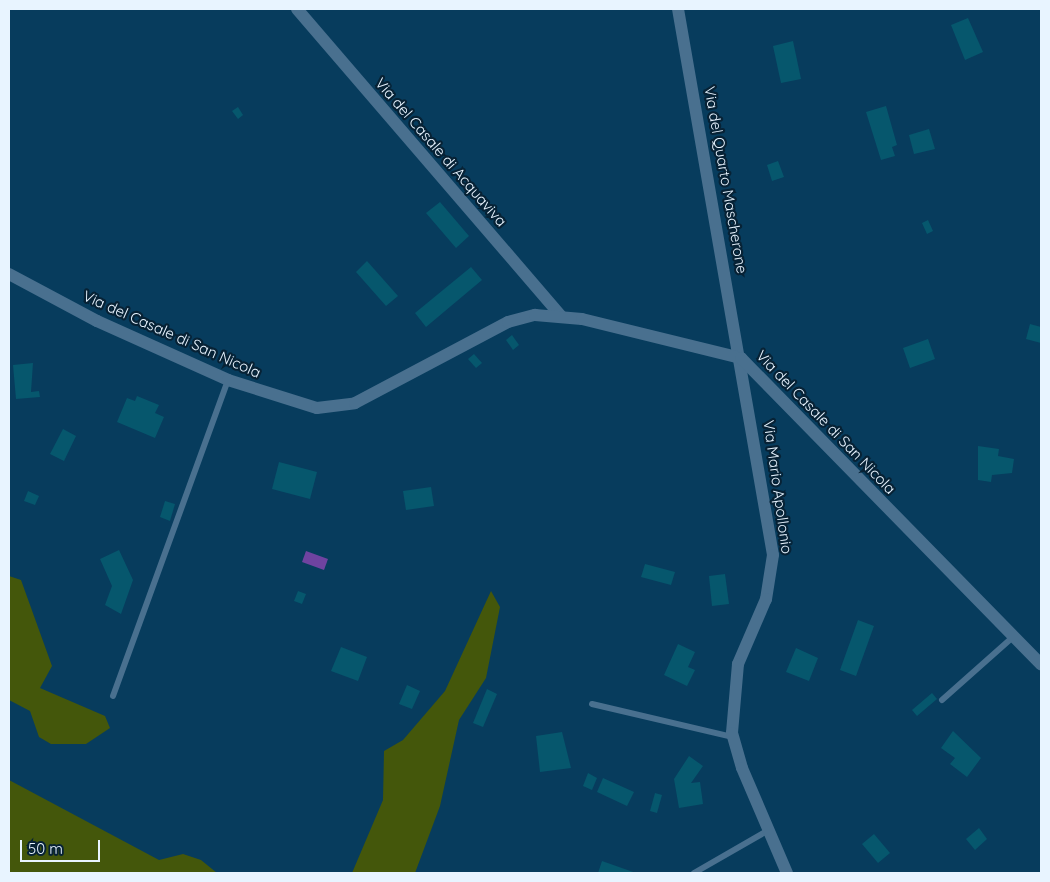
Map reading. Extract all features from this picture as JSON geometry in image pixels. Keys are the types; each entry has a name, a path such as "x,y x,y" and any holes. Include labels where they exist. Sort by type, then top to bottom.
{"street":[{"name":"Via del Casale di Acquaviva","path":"297,9 561,316"},
{"name":"Via del Quarto Mascherone","path":"678,9 742,358"},
{"name":"Via del Casale di San Nicola","path":"9,274 97,321 228,380 300,404 340,408 508,322 535,315 561,316 742,358 1041,664"},
{"name":"Via Mario Apollonio","path":"742,358 772,566 766,599 738,664 733,737 767,831 786,873"}],"lane":[{"path":"113,696 228,380"},
{"path":"942,700 1014,636"},
{"path":"592,704 733,737"},
{"path":"694,873 767,831"}],"green space":[{"path":"9,576 21,580 52,666 40,688 105,716 110,728 86,744 51,744 39,737 30,711 9,700"},
{"path":"491,591 500,607 486,678 459,720 440,806 415,873 352,873 383,800 384,751 403,740 445,691"},
{"path":"9,780 159,860 183,854 201,860 217,873 9,873"}],"shaded area":[{"path":"306,551 328,559 324,570 302,562"}],"building":[{"path":"968,18 983,52 965,60 951,25"},
{"path":"793,41 801,79 781,83 773,46"},
{"path":"886,106 897,145 892,147 895,156 881,160 866,112"},
{"path":"238,107 243,115 238,119 232,111"},
{"path":"929,129 935,149 914,154 909,135"},
{"path":"778,161 784,177 772,181 767,165"},
{"path":"440,202 469,236 456,248 426,213"},
{"path":"928,220 933,231 927,234 922,223"},
{"path":"367,261 398,296 386,306 356,272"},
{"path":"471,267 482,280 426,327 415,313"},
{"path":"1030,324 1041,327 1041,343 1026,339"},
{"path":"512,335 519,345 513,350 506,340"},
{"path":"928,339 935,359 910,368 903,348"},
{"path":"474,354 482,363 476,368 468,359"},
{"path":"33,363 31,392 39,391 40,397 16,399 13,365"},
{"path":"137,396 159,405 155,413 164,417 155,438 117,422 127,398 135,401"},
{"path":"63,429 76,436 64,461 50,454"},
{"path":"978,446 999,449 998,456 1014,459 1012,473 992,475 991,482 978,480"},
{"path":"279,462 317,472 310,499 272,489"},
{"path":"431,487 434,506 406,510 403,491"},
{"path":"28,491 39,496 35,505 24,501"},
{"path":"165,501 175,504 170,521 160,517"},
{"path":"119,550 133,580 121,614 105,605 112,586 100,559"},
{"path":"645,564 675,572 671,585 641,577"},
{"path":"725,574 729,604 712,606 709,576"},
{"path":"298,591 306,594 302,604 294,601"},
{"path":"858,620 874,626 856,676 840,670"},
{"path":"678,644 695,652 688,667 695,670 687,686 664,675"},
{"path":"341,647 367,657 358,681 331,671"},
{"path":"796,648 818,658 809,681 786,672"},
{"path":"407,685 420,691 412,709 399,704"},
{"path":"487,689 497,694 483,727 473,723"},
{"path":"932,693 937,699 917,716 912,710"},
{"path":"953,731 981,758 967,777 950,764 955,758 941,748"},
{"path":"562,732 571,768 540,772 536,736"},
{"path":"689,756 703,766 691,783 700,782 703,804 679,808 674,779"},
{"path":"588,773 597,778 592,790 583,786"},
{"path":"603,778 634,792 627,806 597,792"},
{"path":"655,793 662,795 657,813 650,811"},
{"path":"979,828 987,839 975,850 966,839"},
{"path":"874,834 890,853 878,863 862,844"},
{"path":"602,861 636,873 598,873"}]}
